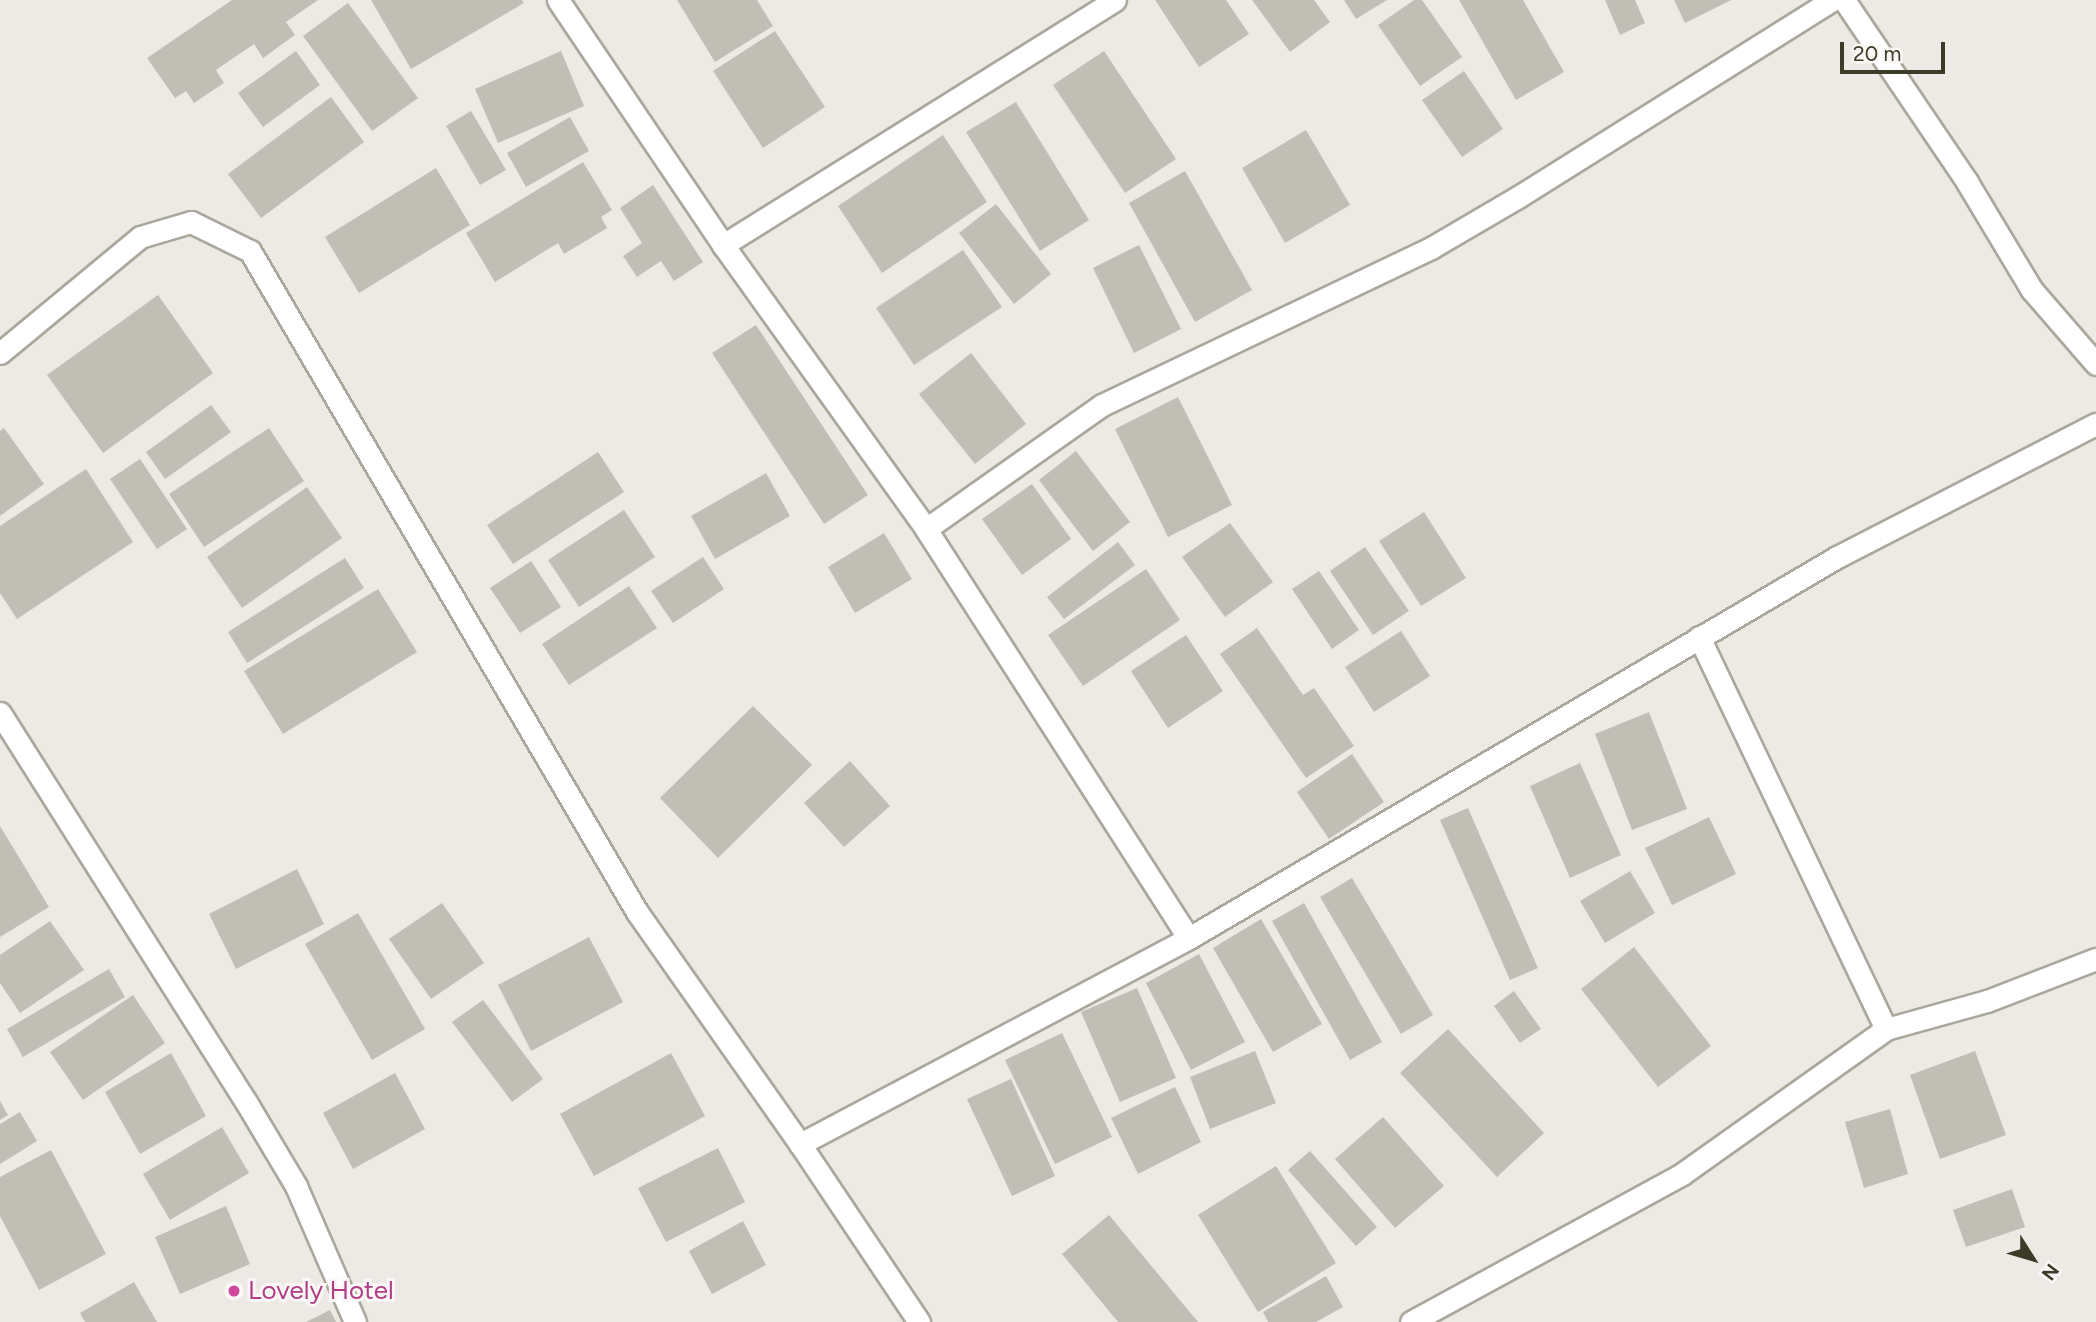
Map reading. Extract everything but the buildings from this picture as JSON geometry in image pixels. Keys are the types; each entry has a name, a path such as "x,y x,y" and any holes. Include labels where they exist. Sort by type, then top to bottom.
{"street":[{"path":"558,0 723,245 926,528 1189,938"},
{"path":"723,245 1115,0"},
{"path":"926,528 1102,405 1431,248 1518,197 1832,0"},
{"path":"1844,0 1967,182 2032,290 2096,364"},
{"path":"0,353 140,237 191,222 250,251 636,912 800,1144 919,1322"},
{"path":"800,1144 1189,938 1837,557 2096,424"},
{"path":"1699,637 1886,1029"},
{"path":"0,713 246,1102 296,1186 355,1322"},
{"path":"1411,1322 1682,1174 1886,1029 1987,1001 2096,958"}],"place":[{"name":"Lovely Hotel","path":"234,1291"}]}
